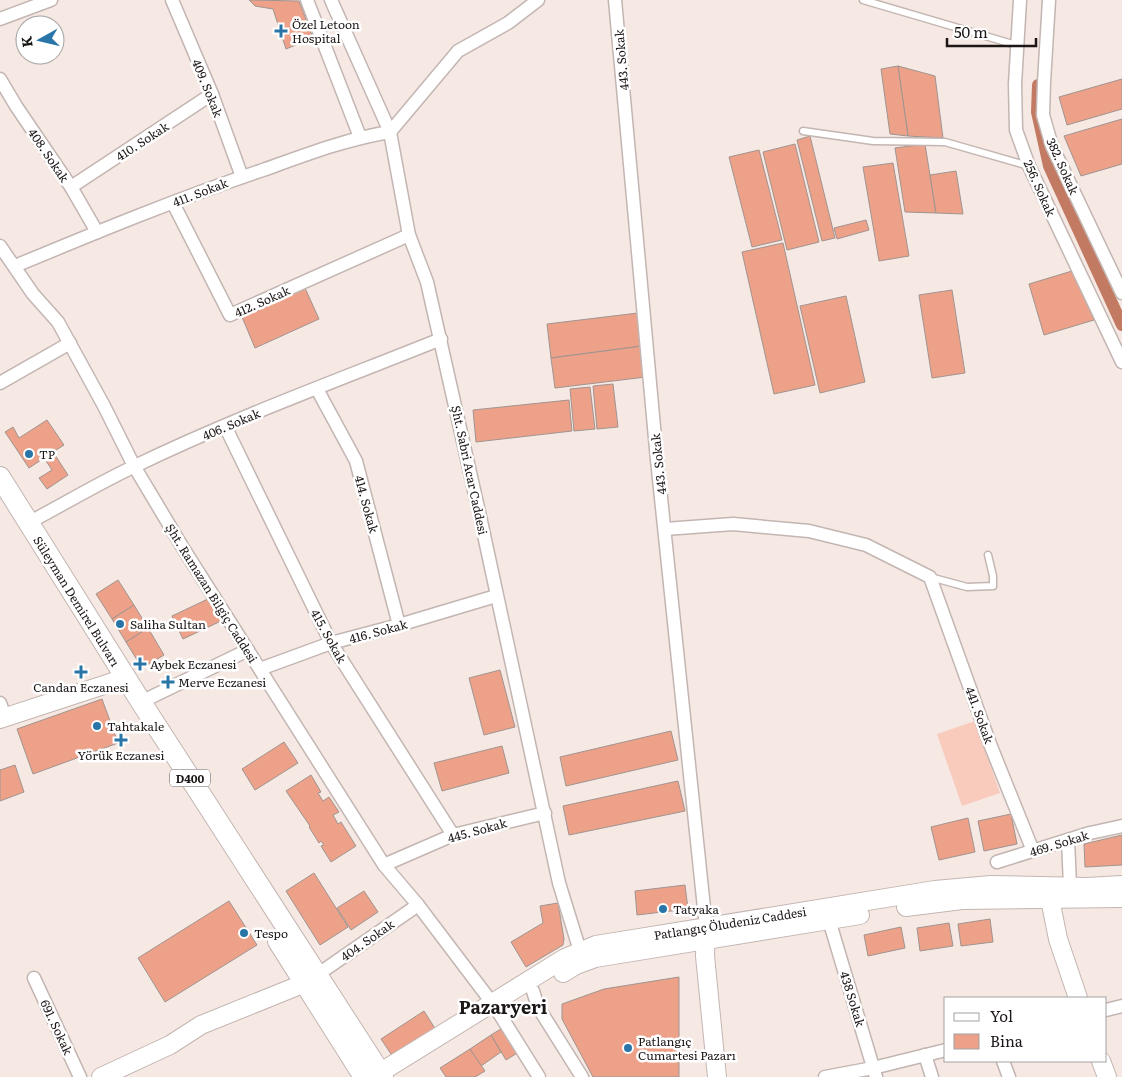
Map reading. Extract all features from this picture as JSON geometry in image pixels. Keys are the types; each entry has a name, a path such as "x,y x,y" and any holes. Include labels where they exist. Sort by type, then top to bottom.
{"main road":[{"name":"Süleyman Demirel Bulvarı","path":"0,477 119,679 141,702 311,979"},
{"name":"Süleyman Demirel Bulvarı","path":"0,502 119,679 311,979 379,1076"},
{"path":"2,713 119,679"},
{"name":"Patlangıç Öludeniz Caddesi","path":"379,1076 496,1009 534,991 576,966 595,958 706,933 943,889 990,885 1122,885"},
{"name":"Patlangıç Öludeniz Caddesi","path":"496,1009 580,950 608,942 829,920 962,900 1122,898"},
{"path":"1050,899 1058,939 1078,997"},
{"path":"706,933 705,956 717,1077"},
{"path":"101,1077 170,1045 200,1025 311,979"},
{"path":"1101,1062 1107,1077"}],"street":[{"path":"0,20 51,0"},
{"name":"409. Sokak","path":"172,0 212,94 242,177"},
{"path":"307,0 360,137"},
{"name":"Şht. Sabri Acar Caddesi","path":"331,0 390,132 408,235 428,282 559,883 580,950"},
{"path":"390,132 458,51 508,23 538,0"},
{"name":"443. Sokak","path":"616,0 665,529 706,933"},
{"name":"256. Sokak","path":"1020,0 1016,45 1016,130 1028,166 1122,362"},
{"name":"382. Sokak","path":"1049,0 1044,115 1052,146 1122,293"},
{"name":"408. Sokak","path":"0,79 71,187 96,232"},
{"name":"410. Sokak","path":"71,187 212,94"},
{"name":"411. Sokak","path":"15,266 96,232 242,177 360,137 390,132"},
{"name":"412. Sokak","path":"173,203 230,315 408,235"},
{"name":"Şht. Ramazan Bilgiç Caddesi","path":"0,246 33,294 58,322 134,466 183,548 384,865 418,905 496,1009 539,1077"},
{"name":"406. Sokak","path":"28,523 134,466 225,426 441,339"},
{"path":"0,383 70,343"},
{"name":"414. Sokak","path":"317,389 356,461 399,625"},
{"name":"415. Sokak","path":"225,426 331,643 453,835"},
{"path":"665,529 733,524 809,531 866,545 930,577"},
{"name":"441. Sokak","path":"930,577 990,744 1033,851"},
{"name":"416. Sokak","path":"260,669 331,643 496,596"},
{"path":"141,702 248,650"},
{"name":"445. Sokak","path":"384,865 453,835 544,813"},
{"name":"469. Sokak","path":"997,862 1122,826"},
{"path":"1068,840 1070,886"},
{"name":"404. Sokak","path":"311,979 418,905"},
{"name":"438 Sokak","path":"829,920 875,1072"},
{"name":"691. Sokak","path":"34,978 80,1077"},
{"path":"534,991 538,1007 582,1077"},
{"path":"1107,1010 1122,1006"},
{"path":"825,1077 875,1072 944,1050"},
{"path":"925,1055 932,1077"},
{"path":"1003,1062 1009,1077"}],"lane":[{"path":"862,0 1016,45"},
{"path":"803,131 873,140 945,142 1028,166"},
{"path":"930,577 967,587 993,586 993,576 988,555"}],"shaded area":[{"path":"975,721 1000,793 962,806 937,734"}],"building":[{"path":"249,0 299,1 313,38 286,49 273,9 255,6"},
{"path":"898,66 935,76 943,138 908,136"},
{"path":"898,66 908,136 890,134 881,69"},
{"path":"1122,79 1122,109 1067,125 1059,97"},
{"path":"1122,119 1122,164 1081,176 1064,136"},
{"path":"810,136 835,238 822,241 797,140"},
{"path":"795,144 819,242 787,250 763,152"},
{"path":"925,144 936,213 905,212 895,148"},
{"path":"759,150 782,240 752,247 729,157"},
{"path":"893,163 909,256 879,261 863,167"},
{"path":"956,171 963,214 936,213 930,175"},
{"path":"866,220 869,230 837,239 834,228"},
{"path":"783,243 815,385 774,394 742,252"},
{"path":"1072,271 1094,320 1044,335 1029,284"},
{"path":"305,288 319,319 255,348 242,317"},
{"path":"952,290 965,373 932,378 919,295"},
{"path":"846,296 865,382 820,393 800,306"},
{"path":"638,313 642,346 551,358 547,324"},
{"path":"642,346 646,377 555,388 551,358"},
{"path":"613,384 618,427 597,429 593,386"},
{"path":"590,387 595,429 574,431 570,389"},
{"path":"569,400 572,431 476,442 473,410"},
{"path":"47,420 64,445 53,452 68,475 47,489 39,478 52,470 44,458 29,468 5,432 13,427 19,438"},
{"path":"118,580 134,605 112,619 96,594"},
{"path":"210,598 221,621 183,639 172,616"},
{"path":"134,605 148,628 126,642 112,619"},
{"path":"148,628 164,655 142,668 126,642"},
{"path":"500,670 515,727 484,735 469,678"},
{"path":"102,699 118,743 33,774 17,729"},
{"path":"671,731 678,760 566,786 560,757"},
{"path":"284,742 298,763 255,790 242,769"},
{"path":"502,746 509,773 442,791 434,763"},
{"path":"15,765 24,792 0,801 0,770"},
{"path":"311,775 321,792 318,793 323,801 329,797 339,812 333,815 338,824 341,822 356,846 331,862 321,846 324,845 321,841 319,843 310,826 286,791"},
{"path":"678,781 685,811 569,835 563,806"},
{"path":"1011,814 1017,844 984,851 978,821"},
{"path":"968,818 975,852 939,860 931,827"},
{"path":"1122,835 1122,865 1085,867 1084,844"},
{"path":"314,873 348,927 320,945 286,891"},
{"path":"685,885 688,909 637,915 635,891"},
{"path":"364,891 378,912 351,930 337,908"},
{"path":"229,901 257,945 165,1002 138,958"},
{"path":"558,903 564,939 563,945 526,967 511,942 543,923 540,906"},
{"path":"990,919 993,942 961,946 958,924"},
{"path":"949,923 953,946 920,951 917,928"},
{"path":"901,927 905,948 868,956 864,935"},
{"name":"Patlangıç Cumartesi Pazarı","path":"679,977 679,1077 593,1077 562,1019 562,1004 604,989"},
{"path":"424,1011 436,1030 393,1057 381,1039"},
{"path":"504,1027 519,1052 506,1060 491,1035"},
{"path":"491,1035 501,1052 481,1066 470,1049"},
{"path":"470,1049 485,1071 475,1077 446,1077 440,1068"}],"waterway":[{"path":"1038,85 1037,112 1049,166 1122,325"}],"place":[{"name":"Özel Letoon Hospital","path":"281,31"},
{"name":"TP","path":"29,454"},
{"name":"Saliha Sultan","path":"120,624"},
{"name":"Aybek Eczanesi","path":"140,664"},
{"name":"Candan Eczanesi","path":"81,672"},
{"name":"Merve Eczanesi","path":"168,682"},
{"name":"Tahtakale","path":"97,726"},
{"name":"Yörük Eczanesi","path":"121,740"},
{"name":"Tatyaka","path":"663,909"},
{"name":"Tespo","path":"244,933"},
{"name":"Patlangıç Cumartesi Pazarı","path":"628,1048"}],"district":[{"name":"Pazaryeri","path":"503,1006"}]}
